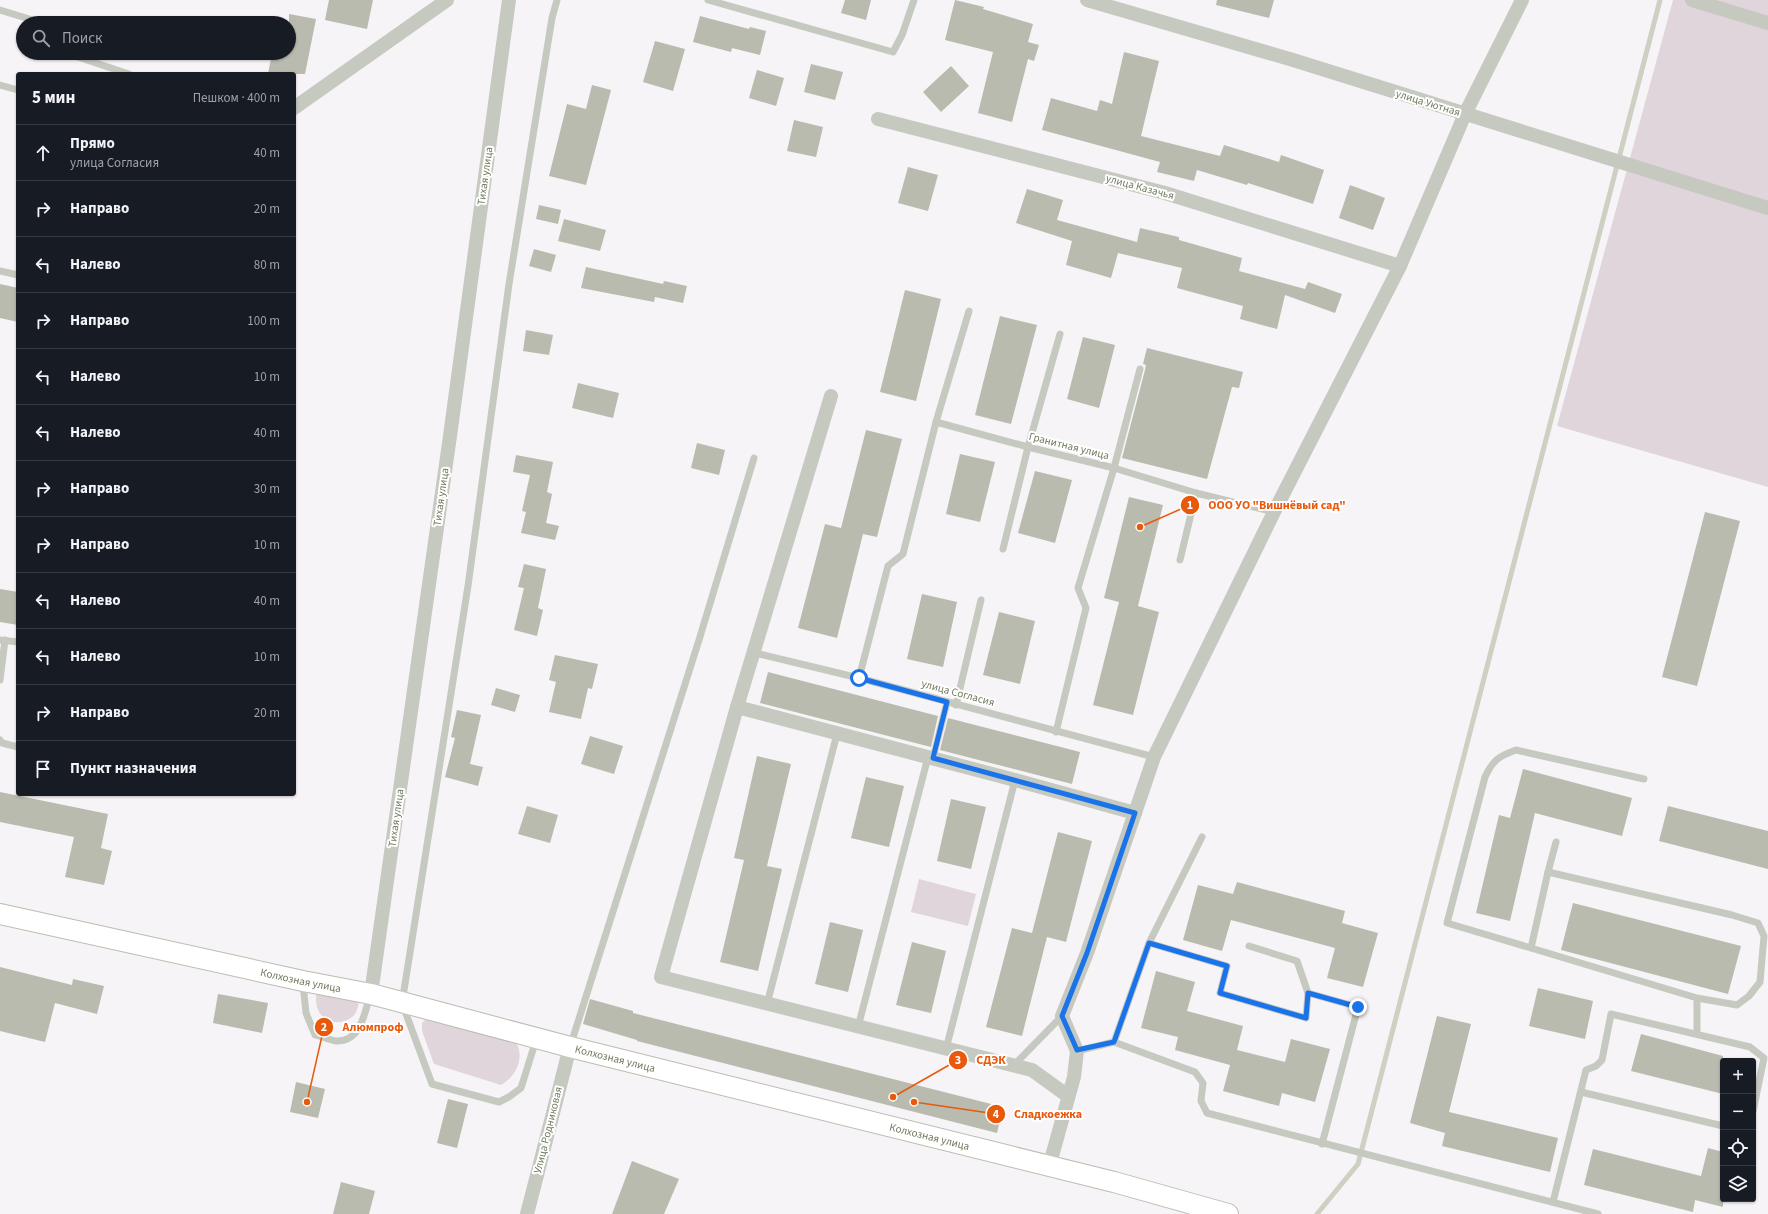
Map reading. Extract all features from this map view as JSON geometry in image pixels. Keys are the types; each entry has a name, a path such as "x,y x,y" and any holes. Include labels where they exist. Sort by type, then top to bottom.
{"street":[{"path":"296,107 447,0"},
{"name":"Тихая улица","path":"371,994 451,428 509,0"},
{"name":"улица Уютная","path":"1087,0 1293,60 1768,208"},
{"path":"1049,1167 1074,1077 1077,1050 1062,1016 1087,953 1154,757 1274,512 1400,266 1465,114 1522,0"},
{"path":"1692,0 1768,23"},
{"name":"улица Казачья","path":"878,119 1165,193 1400,266"},
{"path":"832,396 755,653 737,707 661,977 1032,1070 1068,1096"},
{"path":"737,707 1135,813"},
{"name":"Колхозная улица","path":"0,914 303,981 371,994 570,1047 1114,1182 1228,1214"},
{"name":"Улица Родниковая","path":"527,1214 570,1047"}],"lane":[{"path":"537,1038 521,1088 510,1097 499,1102 460,1093 432,1084 402,1003 468,586 509,284 552,18 557,0"},
{"path":"708,0 893,52 902,35 914,0"},
{"path":"0,10 20,16"},
{"path":"87,60 123,72"},
{"path":"0,85 16,89"},
{"path":"0,271 16,275"},
{"path":"859,678 888,566 903,554 936,422 969,311"},
{"path":"1003,549 1028,447 1060,334"},
{"path":"1056,732 1086,608 1078,588 1114,468 1140,369"},
{"name":"Гранитная улица","path":"936,422 1114,468 1196,493 1274,512"},
{"path":"570,1047 699,640 754,458"},
{"path":"1180,560 1196,493"},
{"path":"956,704 980,600"},
{"path":"0,680 2,640 16,642"},
{"name":"улица Согласия","path":"755,653 859,678 1056,732 1154,757"},
{"path":"858,1027 930,758 947,702"},
{"path":"768,1004 837,734"},
{"path":"0,740 2,743 16,746"},
{"path":"1548,872 1732,915 1758,924 1764,936 1760,982 1749,996 1737,1005 1697,998 1447,923 1485,777 1491,765 1502,755 1516,750 1644,779"},
{"path":"946,1049 1015,780"},
{"path":"1114,1042 1149,943 1202,837"},
{"path":"1531,948 1556,842"},
{"path":"1149,943 1227,966 1220,993 1306,1018 1308,993 1297,961 1249,946"},
{"path":"303,981 306,1013 315,1035 336,1041 348,1038 360,1027 371,994"},
{"path":"1308,993 1358,1007 1322,1144"},
{"path":"1697,998 1697,1034"},
{"path":"1553,1202 1586,1070 1596,1066 1602,1060 1611,1014 1750,1047 1764,1058 1756,1097"},
{"path":"1014,1066 1062,1016"},
{"path":"1077,1050 1114,1042 1195,1072 1202,1083 1201,1101 1207,1113 1322,1144 1598,1214"},
{"path":"1581,1092 1720,1125"}],"shaded area":[{"path":"1673,0 1768,0 1768,487 1557,426"},
{"path":"919,879 976,894 968,926 911,912"},
{"path":"316,994 359,1002 355,1014 346,1021 341,1022 325,1019 318,1010 316,1004"},
{"path":"427,1018 512,1038 517,1044 520,1057 516,1070 507,1081 501,1085 434,1064 422,1031 422,1023"}],"building":[{"path":"329,0 373,0 367,29 325,20"},
{"path":"845,0 871,0 866,20 841,13"},
{"path":"955,0 984,7 983,9 1033,24 1028,42 1039,45 1034,61 1028,59 1012,122 978,113 993,52 945,40"},
{"path":"1217,0 1274,0 1269,18 1216,5"},
{"path":"289,14 316,19 305,74 296,74 296,72 268,72 271,60 296,60 296,16 289,16"},
{"path":"700,16 749,29 750,27 766,31 760,55 732,48 731,52 693,42"},
{"path":"655,41 685,49 673,91 643,82"},
{"path":"1124,52 1159,61 1141,136 1220,156 1224,145 1279,162 1281,155 1324,170 1313,204 1248,183 1247,185 1197,170 1194,181 1157,172 1160,162 1042,130 1051,98 1097,111 1100,100 1112,104"},
{"path":"811,64 843,72 835,100 804,92"},
{"path":"951,66 969,86 941,112 923,92"},
{"path":"757,70 784,78 776,106 749,98"},
{"path":"592,85 611,90 586,185 549,176 567,104 586,109"},
{"path":"794,120 823,127 816,157 787,151"},
{"path":"908,167 938,175 928,211 898,203"},
{"path":"1350,185 1385,198 1373,230 1339,218"},
{"path":"1027,189 1063,200 1057,220 1137,242 1140,228 1179,237 1179,240 1242,258 1239,271 1305,289 1308,282 1342,294 1335,313 1285,295 1277,329 1240,319 1243,306 1177,288 1182,268 1118,253 1111,278 1066,265 1072,241 1016,223"},
{"path":"539,205 561,210 558,224 536,219"},
{"path":"564,219 606,230 600,251 558,241"},
{"path":"534,249 556,255 551,272 529,266"},
{"path":"586,267 663,284 664,281 687,286 683,303 655,297 654,302 581,288"},
{"path":"0,284 16,288 16,322 0,318"},
{"path":"905,290 941,299 916,401 880,392"},
{"path":"1000,316 1037,325 1011,424 975,415"},
{"path":"526,330 553,335 549,355 523,351"},
{"path":"1083,337 1115,345 1099,408 1067,399"},
{"path":"1147,348 1243,372 1239,388 1232,387 1207,479 1122,458 1145,370 1146,365 1143,364"},
{"path":"578,383 619,393 613,418 572,408"},
{"path":"866,430 902,439 877,537 863,534 837,638 798,628 825,524 841,528"},
{"path":"697,443 725,450 719,475 691,468"},
{"path":"960,454 995,462 980,522 946,514"},
{"path":"516,455 553,462 547,492 552,494 546,523 559,526 555,540 521,533 526,512 522,511 530,475 513,472"},
{"path":"1035,471 1072,480 1055,543 1018,533"},
{"path":"1129,497 1163,505 1138,606 1159,612 1133,715 1093,705 1119,602 1104,598"},
{"path":"1705,512 1740,521 1697,686 1662,677"},
{"path":"524,564 546,569 538,608 543,610 537,636 514,630 524,588 518,587"},
{"path":"0,589 16,592 16,625 0,622"},
{"path":"922,594 957,602 943,667 907,659"},
{"path":"999,612 1035,621 1020,684 983,675"},
{"path":"555,655 598,664 592,689 588,688 581,719 549,712 556,682 549,680"},
{"path":"768,672 938,716 931,747 760,703"},
{"path":"496,688 520,695 515,712 491,705"},
{"path":"457,710 481,715 470,764 483,767 478,786 445,777 455,738 451,737"},
{"path":"948,718 1080,752 1072,784 940,750"},
{"path":"590,736 623,746 614,774 581,764"},
{"path":"757,756 791,764 767,866 782,869 758,971 720,962 744,860 734,858"},
{"path":"1523,769 1632,798 1622,836 1535,813 1510,921 1476,913 1499,815 1510,818"},
{"path":"866,777 904,786 889,847 851,838"},
{"path":"0,792 108,814 101,848 112,851 104,885 65,877 74,837 0,822"},
{"path":"951,799 986,807 971,869 937,861"},
{"path":"527,806 558,815 550,843 518,834"},
{"path":"1668,806 1768,831 1768,869 1659,841"},
{"path":"1058,832 1092,841 1066,942 1047,937 1022,1036 986,1027 1012,928 1032,933"},
{"path":"1237,882 1345,911 1342,923 1378,933 1363,987 1327,978 1335,948 1231,920 1222,951 1183,940 1198,885 1233,894"},
{"path":"1573,903 1741,946 1728,994 1561,950"},
{"path":"830,922 863,930 848,992 815,984"},
{"path":"912,942 946,951 931,1013 896,1005"},
{"path":"0,967 72,985 73,979 104,986 97,1014 55,1003 45,1042 0,1031"},
{"path":"1156,971 1195,982 1187,1011 1243,1026 1237,1050 1285,1062 1291,1039 1330,1049 1315,1102 1282,1093 1279,1106 1223,1091 1230,1065 1175,1050 1178,1037 1141,1028"},
{"path":"1538,988 1593,1001 1585,1039 1529,1026"},
{"path":"218,994 268,1003 262,1033 213,1023"},
{"path":"590,999 633,1011 633,1013 1003,1107 997,1133 637,1041 583,1024"},
{"path":"1437,1016 1471,1024 1449,1112 1558,1138 1550,1172 1442,1146 1445,1133 1410,1123"},
{"path":"1641,1034 1723,1056 1723,1058 1720,1058 1720,1093 1631,1071"},
{"path":"296,1082 325,1089 318,1118 290,1112"},
{"path":"448,1099 468,1104 457,1148 437,1143"},
{"path":"1708,1148 1720,1151 1720,1202 1723,1202 1723,1207 1695,1200 1693,1212 1584,1185 1593,1149 1701,1176"},
{"path":"632,1161 679,1179 664,1214 612,1214"},
{"path":"341,1182 375,1191 369,1214 333,1214"}],"waterway":[{"path":"1317,1214 1358,1164 1660,0"}],"place":[{"name":"ООО УО \"Вишнёвый сад\"","path":"1140,527"},
{"name":"СДЭК","path":"893,1097"},
{"name":"Алюмпроф","path":"307,1102"},
{"name":"Сладкоежка","path":"914,1102"}],"route":[{"path":"859,678 947,702 933,758 1135,813 1087,953 1062,1016 1077,1050 1114,1042 1149,943 1227,966 1220,993 1306,1018 1308,993 1358,1007"}]}
